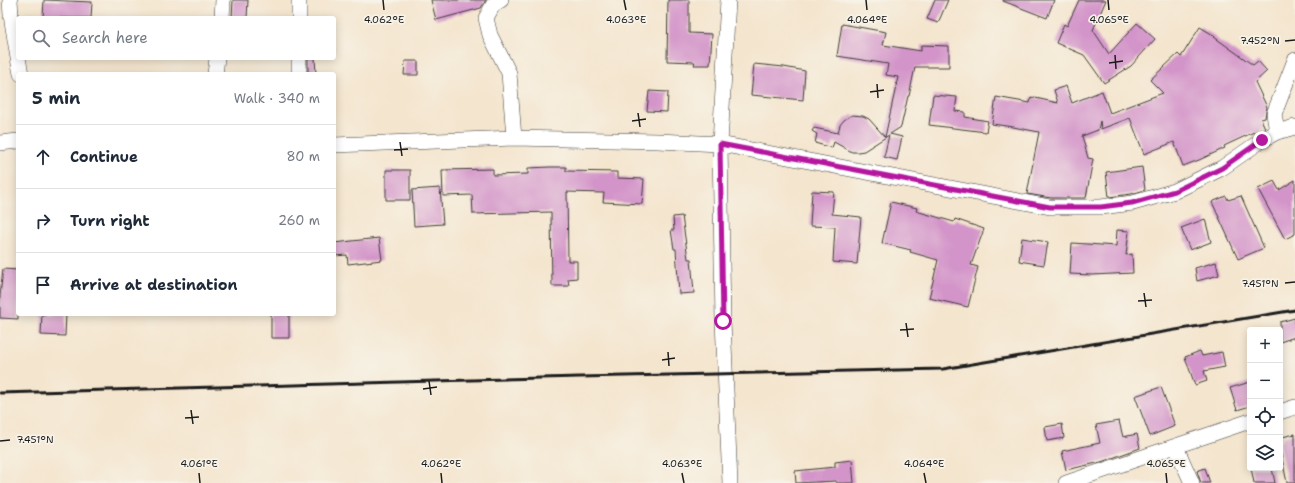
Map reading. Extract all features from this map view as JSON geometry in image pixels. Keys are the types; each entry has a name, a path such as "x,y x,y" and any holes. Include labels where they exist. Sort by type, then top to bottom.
{"street":[{"path":"10,0 16,46"},
{"path":"222,16 223,0"},
{"path":"299,0 299,16"},
{"path":"500,0 493,5 486,18 490,36 509,73 514,138"},
{"path":"728,0 720,144 723,321 730,483"},
{"path":"18,60 21,72"},
{"path":"215,72 217,60"},
{"path":"299,60 299,72"},
{"path":"1277,132 1274,114 1295,60"},
{"path":"336,145 514,138 720,144 1050,207 1101,207 1132,203 1175,191 1222,168 1262,140 1277,132 1295,127"},
{"path":"0,144 16,141"},
{"path":"1283,411 1295,407"},
{"path":"1066,483 1247,422"},
{"path":"1176,447 1192,483"}],"building":[{"path":"44,0 92,2 91,16 43,16"},
{"path":"233,0 248,0 247,16 232,16"},
{"path":"431,0 486,0 481,8 436,20"},
{"path":"668,0 689,0 689,33 712,34 710,65 694,65 695,62 667,61"},
{"path":"935,0 948,0 938,23 927,19"},
{"path":"1003,0 1054,0 1047,18"},
{"path":"1079,0 1106,0 1093,30 1109,54 1137,23 1155,39 1131,66 1104,83 1084,55 1056,43 1064,24 1067,26"},
{"path":"842,24 886,32 883,45 921,51 921,45 949,46 949,67 915,67 901,127 890,134 902,137 897,160 884,157 889,135 864,151 858,152 852,152 834,142 832,148 815,143 817,134 812,131 814,128 838,133 840,125 844,120 852,115 863,116 869,119 885,137 898,77 886,75 888,64 837,56"},
{"path":"1200,27 1215,36 1214,37 1253,65 1258,61 1267,71 1255,82 1267,107 1265,118 1261,119 1265,128 1255,134 1254,132 1224,146 1225,148 1183,166 1174,142 1144,154 1130,118 1101,129 1100,121 1098,130 1082,136 1088,158 1093,159 1086,198 1051,198 1027,194 1039,132 992,124 996,97 1030,103 1031,97 1058,103 1054,90 1066,86 1072,103 1102,91 1110,113 1163,93 1150,80 1178,54 1181,57"},
{"path":"308,60 315,60 316,72 308,72"},
{"path":"405,61 418,61 418,75 404,75"},
{"path":"754,64 805,71 803,100 751,95"},
{"path":"649,91 668,92 667,112 647,111"},
{"path":"933,95 957,97 955,111 965,112 965,117 988,121 986,132 929,125"},
{"path":"566,167 566,171 617,172 617,178 644,179 642,204 603,202 604,193 567,192 568,261 577,261 577,278 568,279 569,286 552,286 551,212 473,214 472,195 443,196 442,170 493,169 493,175 528,174 528,168"},
{"path":"1142,167 1145,190 1131,194 1109,197 1106,172"},
{"path":"386,170 410,170 410,200 386,200"},
{"path":"1295,180 1295,234 1285,239 1258,189 1274,181 1279,190"},
{"path":"440,188 443,224 414,226 412,190"},
{"path":"812,191 834,192 832,214 861,217 857,264 833,262 835,227 810,226"},
{"path":"1226,196 1228,200 1241,196 1264,248 1238,259 1212,202"},
{"path":"891,202 917,208 916,211 954,222 955,219 984,229 971,265 978,267 968,307 929,298 938,260 910,252 911,250 882,243"},
{"path":"682,216 688,259 691,259 694,293 679,294 676,249 674,249 671,230 674,230 673,217"},
{"path":"1205,219 1211,242 1190,250 1181,228"},
{"path":"1117,230 1129,231 1126,255 1132,254 1133,273 1092,275 1070,274 1072,243 1116,246"},
{"path":"379,238 382,260 348,264 347,255 336,256 336,243"},
{"path":"1022,238 1048,242 1044,265 1019,261"},
{"path":"1216,262 1219,275 1197,281 1195,268"},
{"path":"3,269 16,270 16,316 18,316 18,319 0,318 0,296"},
{"path":"42,316 66,316 65,336 41,335"},
{"path":"271,316 289,316 289,338 271,338"},
{"path":"1295,318 1295,337 1283,341 1283,327 1280,327 1280,322"},
{"path":"1200,351 1202,356 1222,352 1225,367 1204,371 1207,381 1195,385 1185,357"},
{"path":"1247,383 1247,407 1237,410 1230,388"},
{"path":"1161,387 1175,426 1150,436 1135,396"},
{"path":"1119,421 1123,437 1137,434 1140,448 1101,462 1066,470 1062,451 1100,443 1096,425"},
{"path":"1062,424 1064,438 1047,441 1045,427"},
{"path":"1295,434 1295,483 1287,483 1283,464 1283,437"},
{"path":"852,460 854,483 837,483 836,481 796,483 795,471 835,467 835,462"},
{"path":"1205,468 1210,483 1201,483 1197,471"},
{"path":"1252,471 1273,471 1275,483 1254,483"}],"railway":[{"path":"0,393 580,377 943,369 1295,310"}],"route":[{"path":"723,321 720,144 1050,207 1079,208 1132,203 1175,191 1222,168 1262,140"}]}
